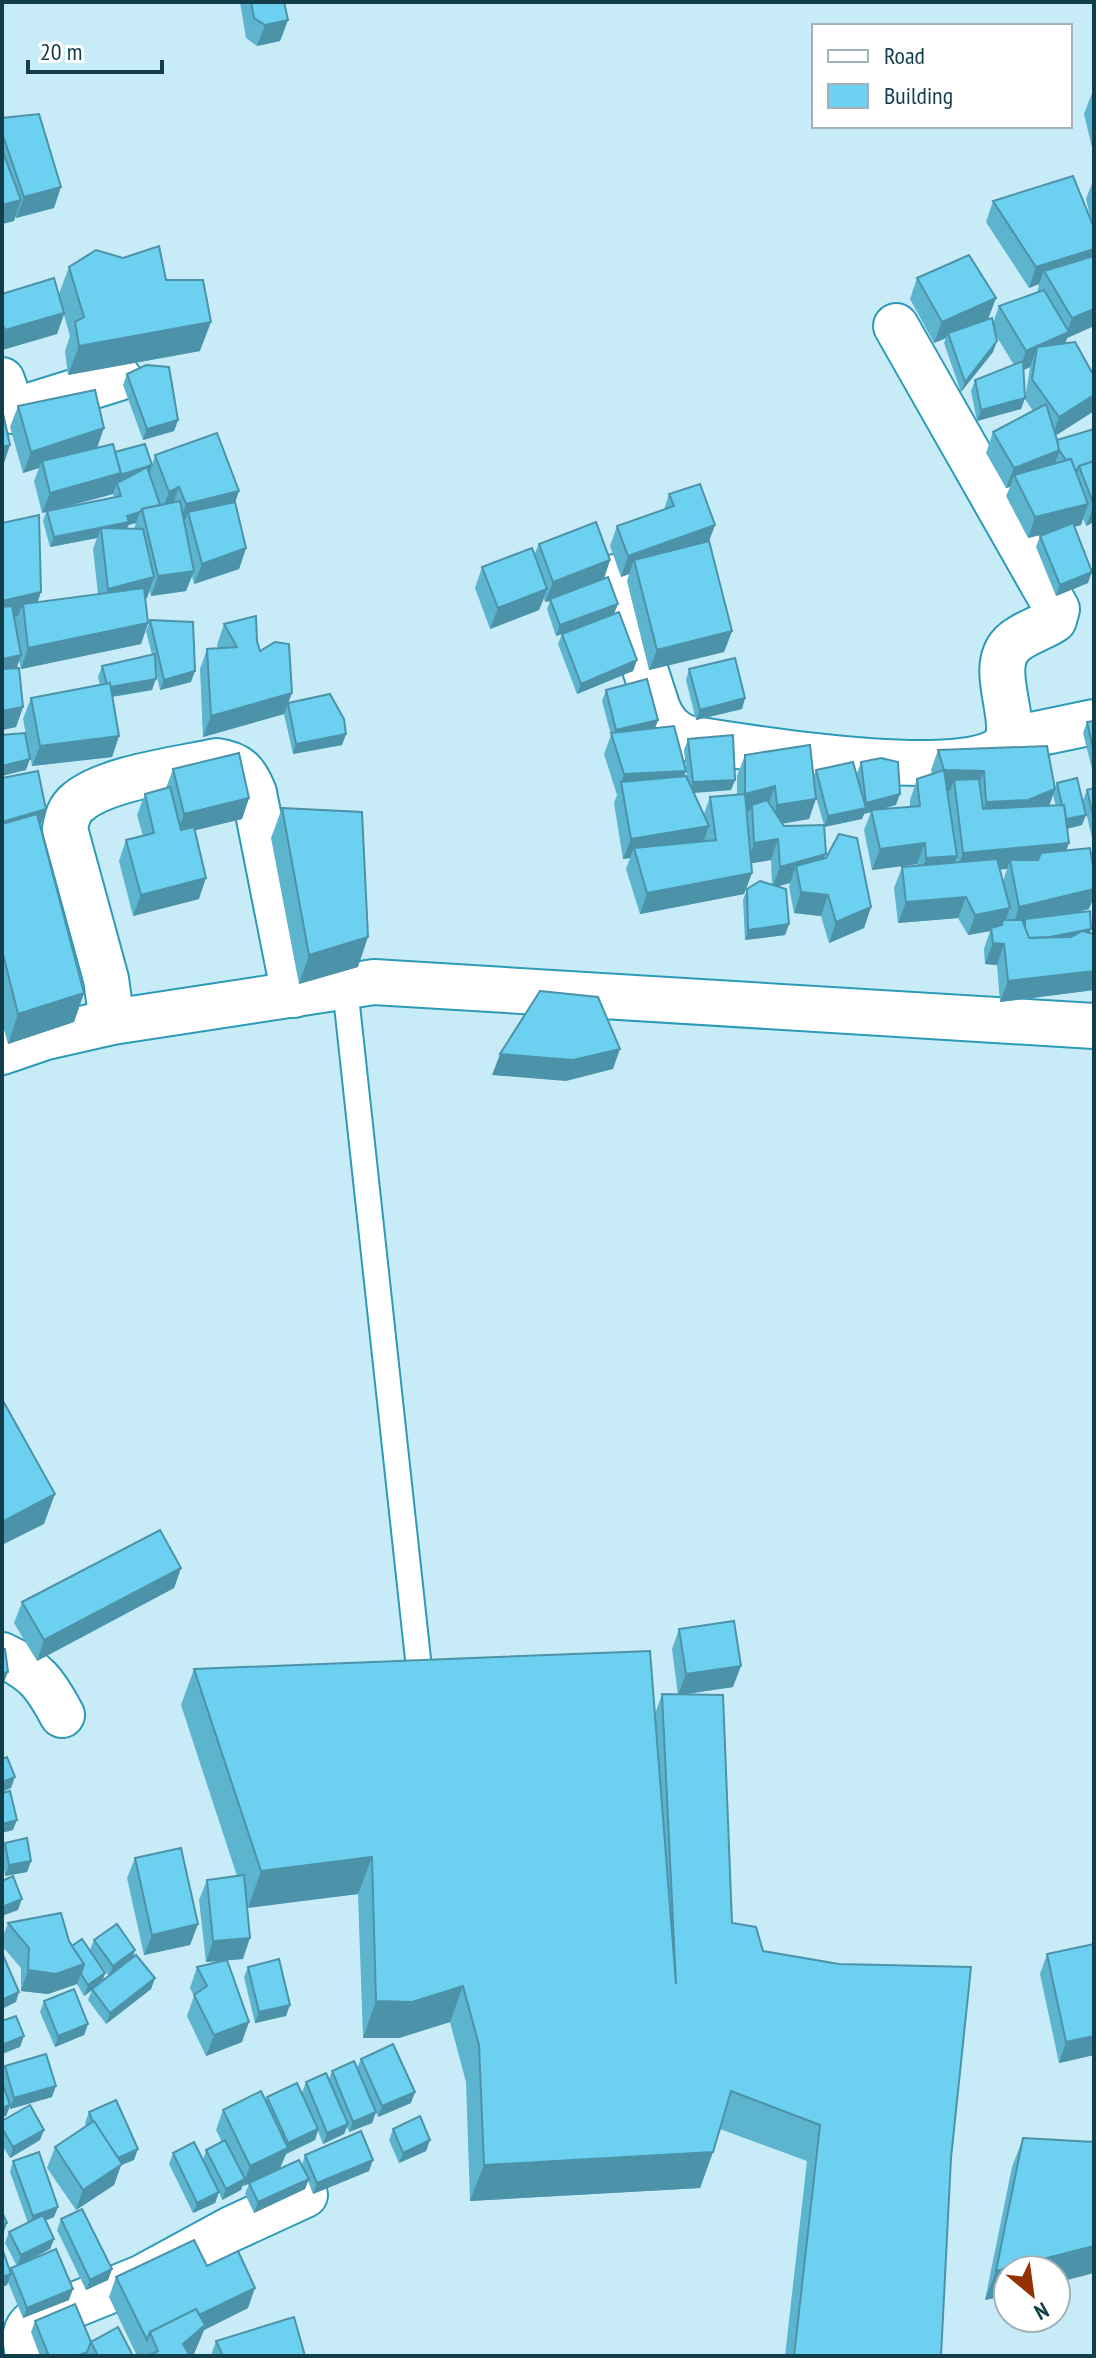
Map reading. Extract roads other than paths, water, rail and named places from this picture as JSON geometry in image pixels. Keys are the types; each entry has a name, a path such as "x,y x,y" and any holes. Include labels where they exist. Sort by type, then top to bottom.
{"street":[{"path":"615,577 658,709 675,733 687,738 834,760 937,763 980,758 1003,748 1009,728 1003,660 1007,650 1021,637 1054,620 1057,609 896,326"},
{"path":"6,402 119,378"},
{"path":"1007,740 1094,722"},
{"path":"112,1022 106,979 65,829 68,814 79,801 107,785 217,761 234,763 246,774 254,793 294,995"},
{"path":"2,1052 46,1037 112,1022 374,982 1094,1026"},
{"path":"2,1655 24,1665 44,1683 62,1715"},
{"path":"28,2356 24,2336 35,2321 141,2278 231,2229 305,2195"}],"lane":[{"path":"345,987 418,1659"}]}
